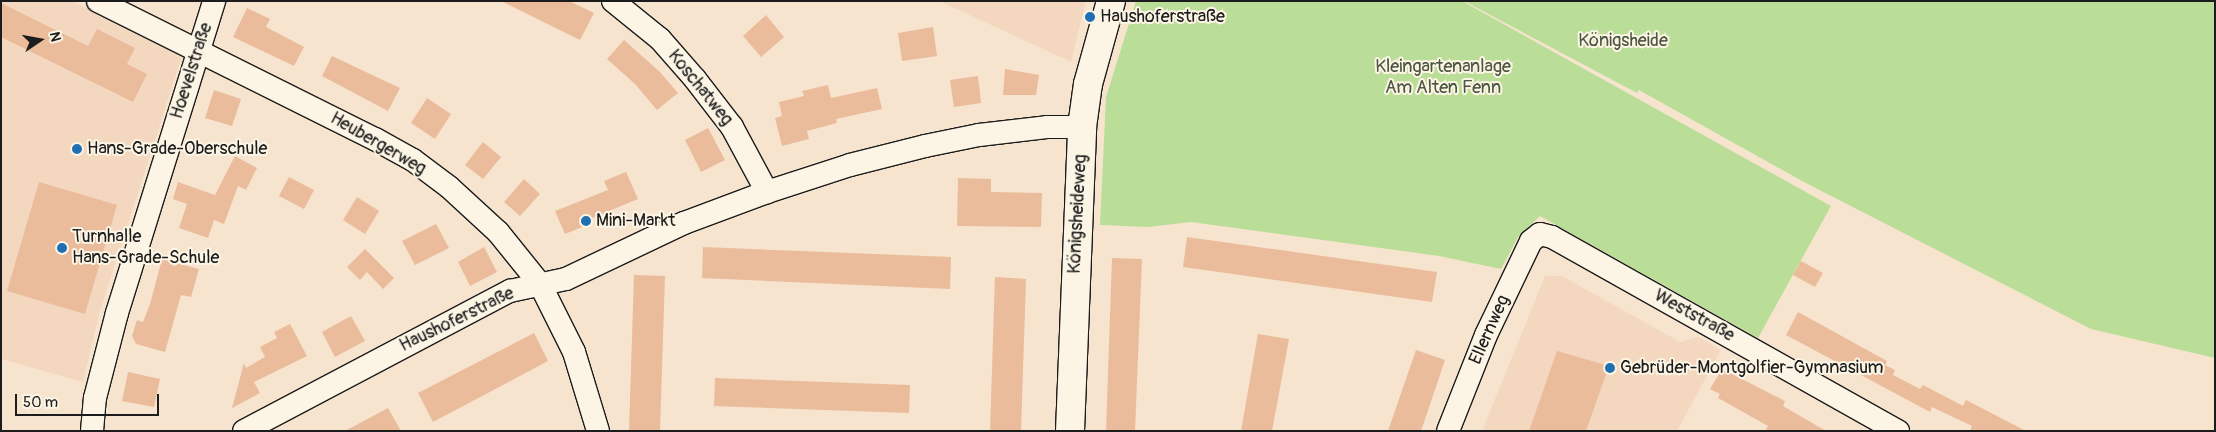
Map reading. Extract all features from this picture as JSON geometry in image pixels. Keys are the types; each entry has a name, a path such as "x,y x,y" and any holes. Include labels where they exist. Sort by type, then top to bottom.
{"street":[{"name":"Heubergerweg","path":"98,1 412,160 449,188 498,232 540,284 574,352 598,431"},
{"name":"Hoevelstraße","path":"92,431 95,398 117,313 214,1"},
{"name":"Koschatweg","path":"613,1 660,40 695,78 732,127 767,192"},
{"name":"Königsheideweg","path":"1070,431 1082,127 1088,84 1111,1"},
{"name":"Haushoferstraße","path":"244,431 510,291 566,280 684,223 767,192 850,165 970,136 1047,127 1082,127"},
{"name":"Ellernweg","path":"1448,431 1486,335 1531,242 1540,234"},
{"name":"Weststraße","path":"1540,234 1560,241 1898,431"}],"shaded area":[{"name":"Hans-Grade-Oberschule","path":"1,1 72,1 182,56 100,311 83,382 1,359"},
{"path":"939,1 1086,1 1071,62"},
{"name":"Gebrüder-Montgolfier-Gymnasium","path":"1545,276 1562,276 1680,342 1698,337 1721,350 1677,431 1482,431"}],"green space":[{"name":"Kleingartenanlage Am Alten Fenn","path":"1136,1 1462,1 1831,206 1758,338 1540,216 1518,237 1501,269 1439,256 1191,222 1149,227 1100,225 1106,97"},
{"name":"Königsheide","path":"1464,1 2215,1 2215,358 2091,329 1802,181 1639,90 1637,93"}],"building":[{"path":"501,1 569,1 594,13 580,40"},
{"path":"1,3 88,46 97,29 135,48 127,64 147,74 133,102 1,37"},
{"path":"247,8 270,19 266,27 304,47 294,66 233,37"},
{"path":"766,15 784,37 761,57 743,36"},
{"path":"933,27 937,56 902,61 898,33"},
{"path":"624,40 660,72 678,93 657,110 635,84 607,59"},
{"path":"332,56 400,88 388,111 322,76"},
{"path":"1005,69 1039,75 1036,95 1003,95"},
{"path":"978,76 981,103 954,107 950,80"},
{"path":"828,85 831,98 877,88 882,109 836,119 837,123 807,131 809,139 782,146 775,118 782,116 779,102 804,96 802,91"},
{"path":"214,90 241,99 232,126 205,118"},
{"path":"427,98 451,114 435,139 411,123"},
{"path":"708,128 725,160 701,172 685,140"},
{"path":"483,142 501,157 483,179 465,165"},
{"path":"235,156 257,168 246,190 238,186 224,224 214,220 208,238 179,228 187,204 173,199 178,182 215,195"},
{"path":"626,172 638,199 590,219 592,223 565,234 555,211 608,190 604,181"},
{"path":"289,177 314,190 304,209 279,196"},
{"path":"958,178 991,179 991,192 1042,193 1041,227 957,226"},
{"path":"524,179 540,194 520,216 504,202"},
{"name":"Turnhalle Hans-Grade-Schule","path":"39,182 117,205 85,314 7,291"},
{"path":"357,197 379,211 365,234 343,220"},
{"path":"436,224 449,248 415,265 402,241"},
{"path":"1187,237 1437,272 1432,302 1183,267"},
{"path":"484,247 497,272 470,286 458,262"},
{"path":"703,247 951,257 950,289 702,278"},
{"path":"365,249 394,278 383,289 367,272 360,280 347,267"},
{"path":"1112,258 1142,259 1135,431 1106,431"},
{"path":"162,259 199,269 191,297 181,295 165,352 136,344 132,336 137,320 143,322 150,304"},
{"path":"1801,261 1823,273 1815,287 1793,275"},
{"path":"634,275 665,276 660,431 629,431"},
{"path":"995,277 1026,279 1021,431 990,431"},
{"path":"1798,312 1887,361 1885,365 1895,370 1893,375 1920,389 1923,385 1963,406 1966,400 2026,431 1970,431 1972,426 1932,407 1930,412 1786,335"},
{"path":"351,316 365,341 335,357 322,332"},
{"path":"290,324 307,356 254,382 260,393 232,408 244,363 246,368 265,357 260,347 277,338 274,332"},
{"path":"534,333 548,361 433,422 418,393"},
{"path":"1258,334 1289,339 1272,431 1241,431"},
{"path":"1416,350 1445,360 1421,431 1388,431"},
{"path":"1557,351 1609,366 1586,431 1529,431"},
{"path":"1722,369 1785,401 1783,406 1826,431 1765,431 1768,426 1718,398 1720,394 1710,389"},
{"path":"128,372 160,379 154,407 122,401"},
{"path":"715,378 910,385 909,413 714,406"},
{"path":"388,408 401,431 345,431"}],"place":[{"name":"Haushoferstraße","path":"1090,17"},
{"name":"Hans-Grade-Oberschule","path":"77,149"},
{"name":"Mini-Markt","path":"586,221"},
{"name":"Turnhalle Hans-Grade-Schule","path":"62,248"},
{"name":"Gebrüder-Montgolfier-Gymnasium","path":"1610,368"}]}
